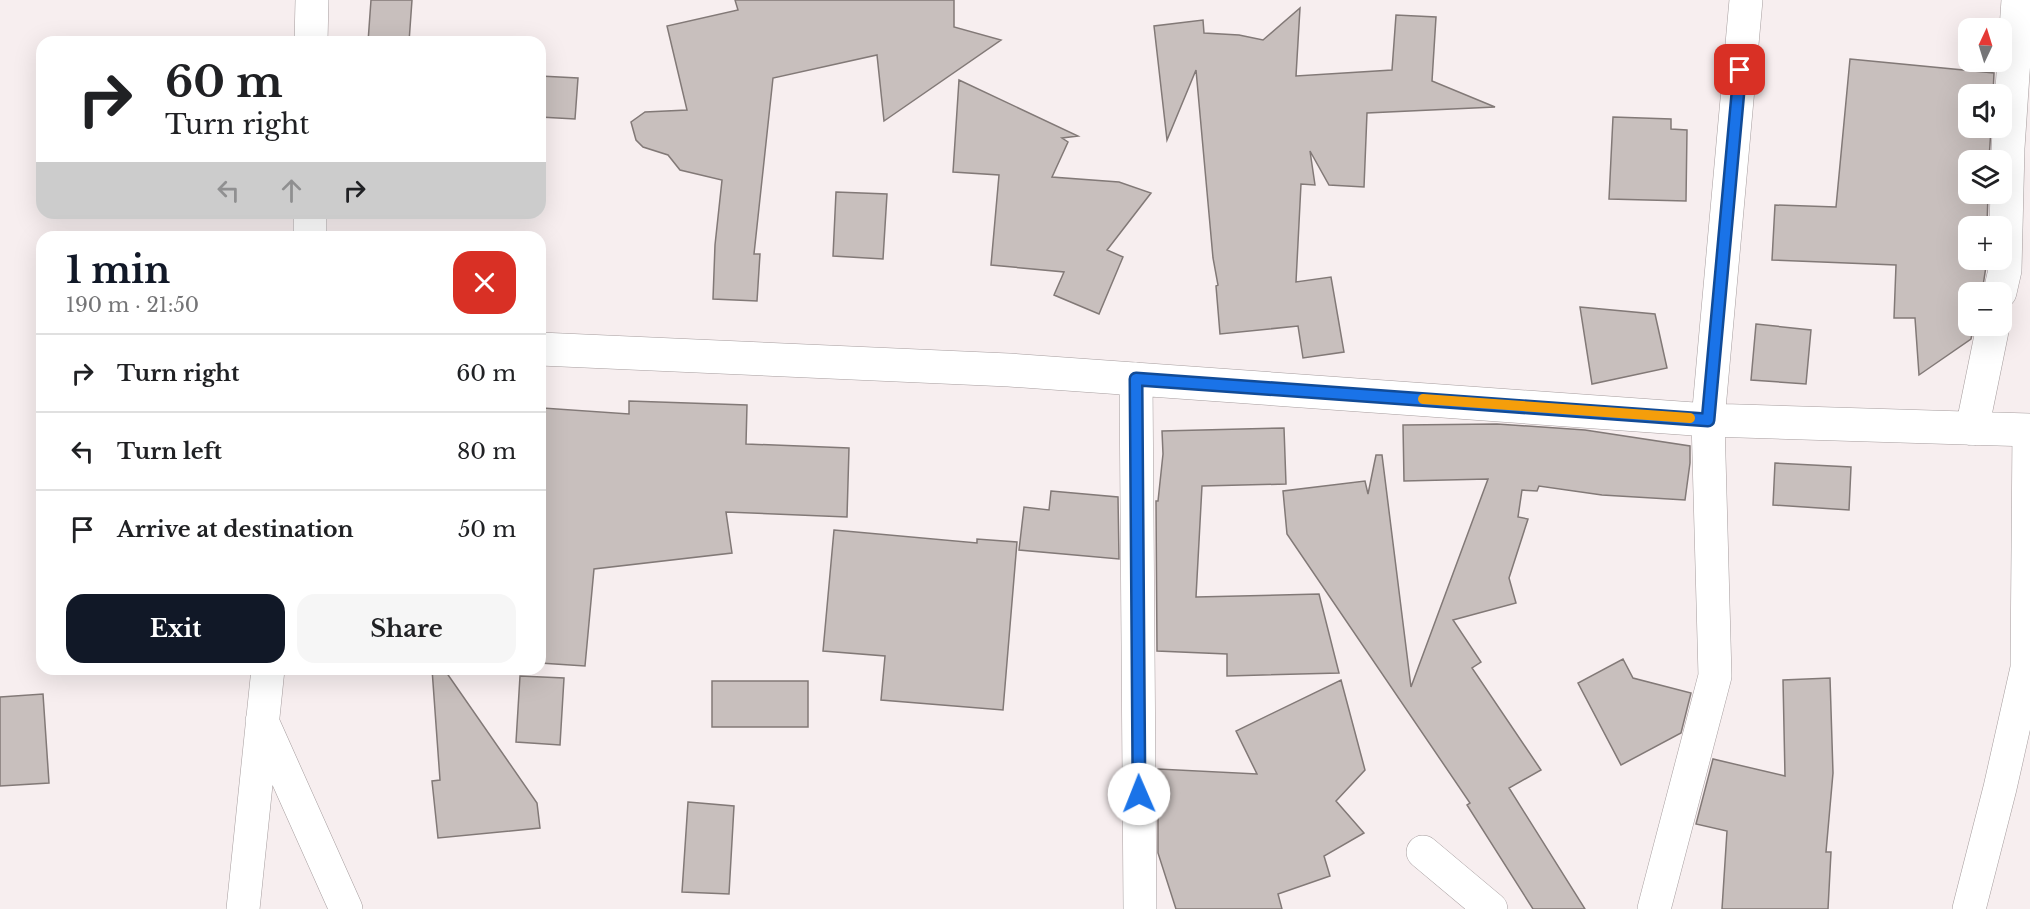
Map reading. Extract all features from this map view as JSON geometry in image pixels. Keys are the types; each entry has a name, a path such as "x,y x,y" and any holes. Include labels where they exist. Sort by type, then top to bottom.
{"street":[{"path":"311,36 312,0"},
{"path":"1654,909 1715,676 1708,420 1746,0"},
{"path":"2002,282 2005,270 2008,148 2018,0"},
{"path":"1972,429 1991,336"},
{"path":"546,349 997,369 1708,420 2029,430 2029,674 1969,909"},
{"path":"1136,379 1140,909"},
{"path":"243,909 267,675"},
{"path":"262,719 346,909"},
{"path":"1423,852 1491,909"}],"building":[{"path":"371,0 412,0 409,36 368,36"},
{"path":"735,0 954,0 954,27 1001,40 884,121 877,55 773,78 754,254 760,254 757,301 713,299 715,245 722,180 680,170 668,155 643,147 636,140 631,122 645,112 687,110 667,26 738,10"},
{"path":"1300,8 1296,76 1392,70 1396,15 1436,17 1432,81 1495,107 1367,113 1364,187 1329,185 1310,151 1315,185 1301,184 1296,282 1331,277 1344,352 1303,358 1298,326 1220,334 1216,286 1218,285 1213,258 1196,70 1167,140 1154,26 1203,20 1204,33 1239,35 1263,40"},
{"path":"1850,59 1958,70 1958,72 1994,73 1993,84 1958,84 1958,138 1990,138 1990,150 1958,150 1958,204 1988,204 1987,216 1958,216 1958,270 1985,270 1984,282 1958,282 1958,336 1972,336 1971,339 1919,375 1915,318 1894,318 1896,265 1772,260 1775,205 1836,207"},
{"path":"546,76 578,78 575,119 546,117"},
{"path":"959,80 1078,136 1062,138 1068,142 1052,177 1119,182 1151,193 1107,250 1123,257 1099,314 1054,295 1064,272 991,265 999,175 953,172"},
{"path":"1613,117 1671,119 1671,129 1687,130 1686,201 1609,199"},
{"path":"836,192 887,194 883,259 833,256"},
{"path":"1580,307 1655,314 1667,368 1592,384"},
{"path":"1756,324 1811,330 1806,384 1751,380"},
{"path":"629,401 747,405 746,444 849,448 847,517 726,512 732,553 594,569 585,666 546,663 546,408 629,414"},
{"path":"1497,424 1585,430 1690,446 1685,500 1602,495 1539,486 1537,491 1522,490 1518,517 1528,519 1509,578 1516,603 1453,620 1481,662 1472,668 1541,770 1509,788 1585,909 1533,909 1467,805 1470,803 1287,534 1283,491 1365,481 1368,494 1376,455 1382,455 1411,687 1488,479 1404,481 1403,425"},
{"path":"1284,428 1286,484 1202,486 1196,597 1319,594 1339,673 1227,676 1227,654 1157,651 1156,501 1158,501 1163,454 1162,431"},
{"path":"1775,463 1851,467 1849,510 1773,505"},
{"path":"1051,491 1118,497 1119,559 1019,550 1024,507 1049,510"},
{"path":"834,530 977,543 977,539 1017,542 1003,710 881,700 885,656 823,651"},
{"path":"1623,659 1633,678 1691,693 1681,733 1621,765 1578,683"},
{"path":"432,675 448,675 537,803 540,828 438,838 432,781 440,780"},
{"path":"520,676 564,678 560,745 516,742"},
{"path":"1830,678 1833,773 1826,852 1831,852 1828,909 1722,909 1727,831 1696,824 1713,759 1785,776 1783,680"},
{"path":"1341,680 1365,770 1336,801 1364,833 1324,856 1330,876 1278,894 1282,909 1176,909 1158,853 1158,769 1257,774 1236,731"},
{"path":"712,681 808,681 808,727 712,727"},
{"path":"43,694 49,783 0,786 0,697"},
{"path":"688,802 734,806 729,894 682,892"}],"slow traffic":[{"path":"1423,399 1690,418"}],"route":[{"path":"1139,794 1136,379 1708,420 1740,70"}]}
